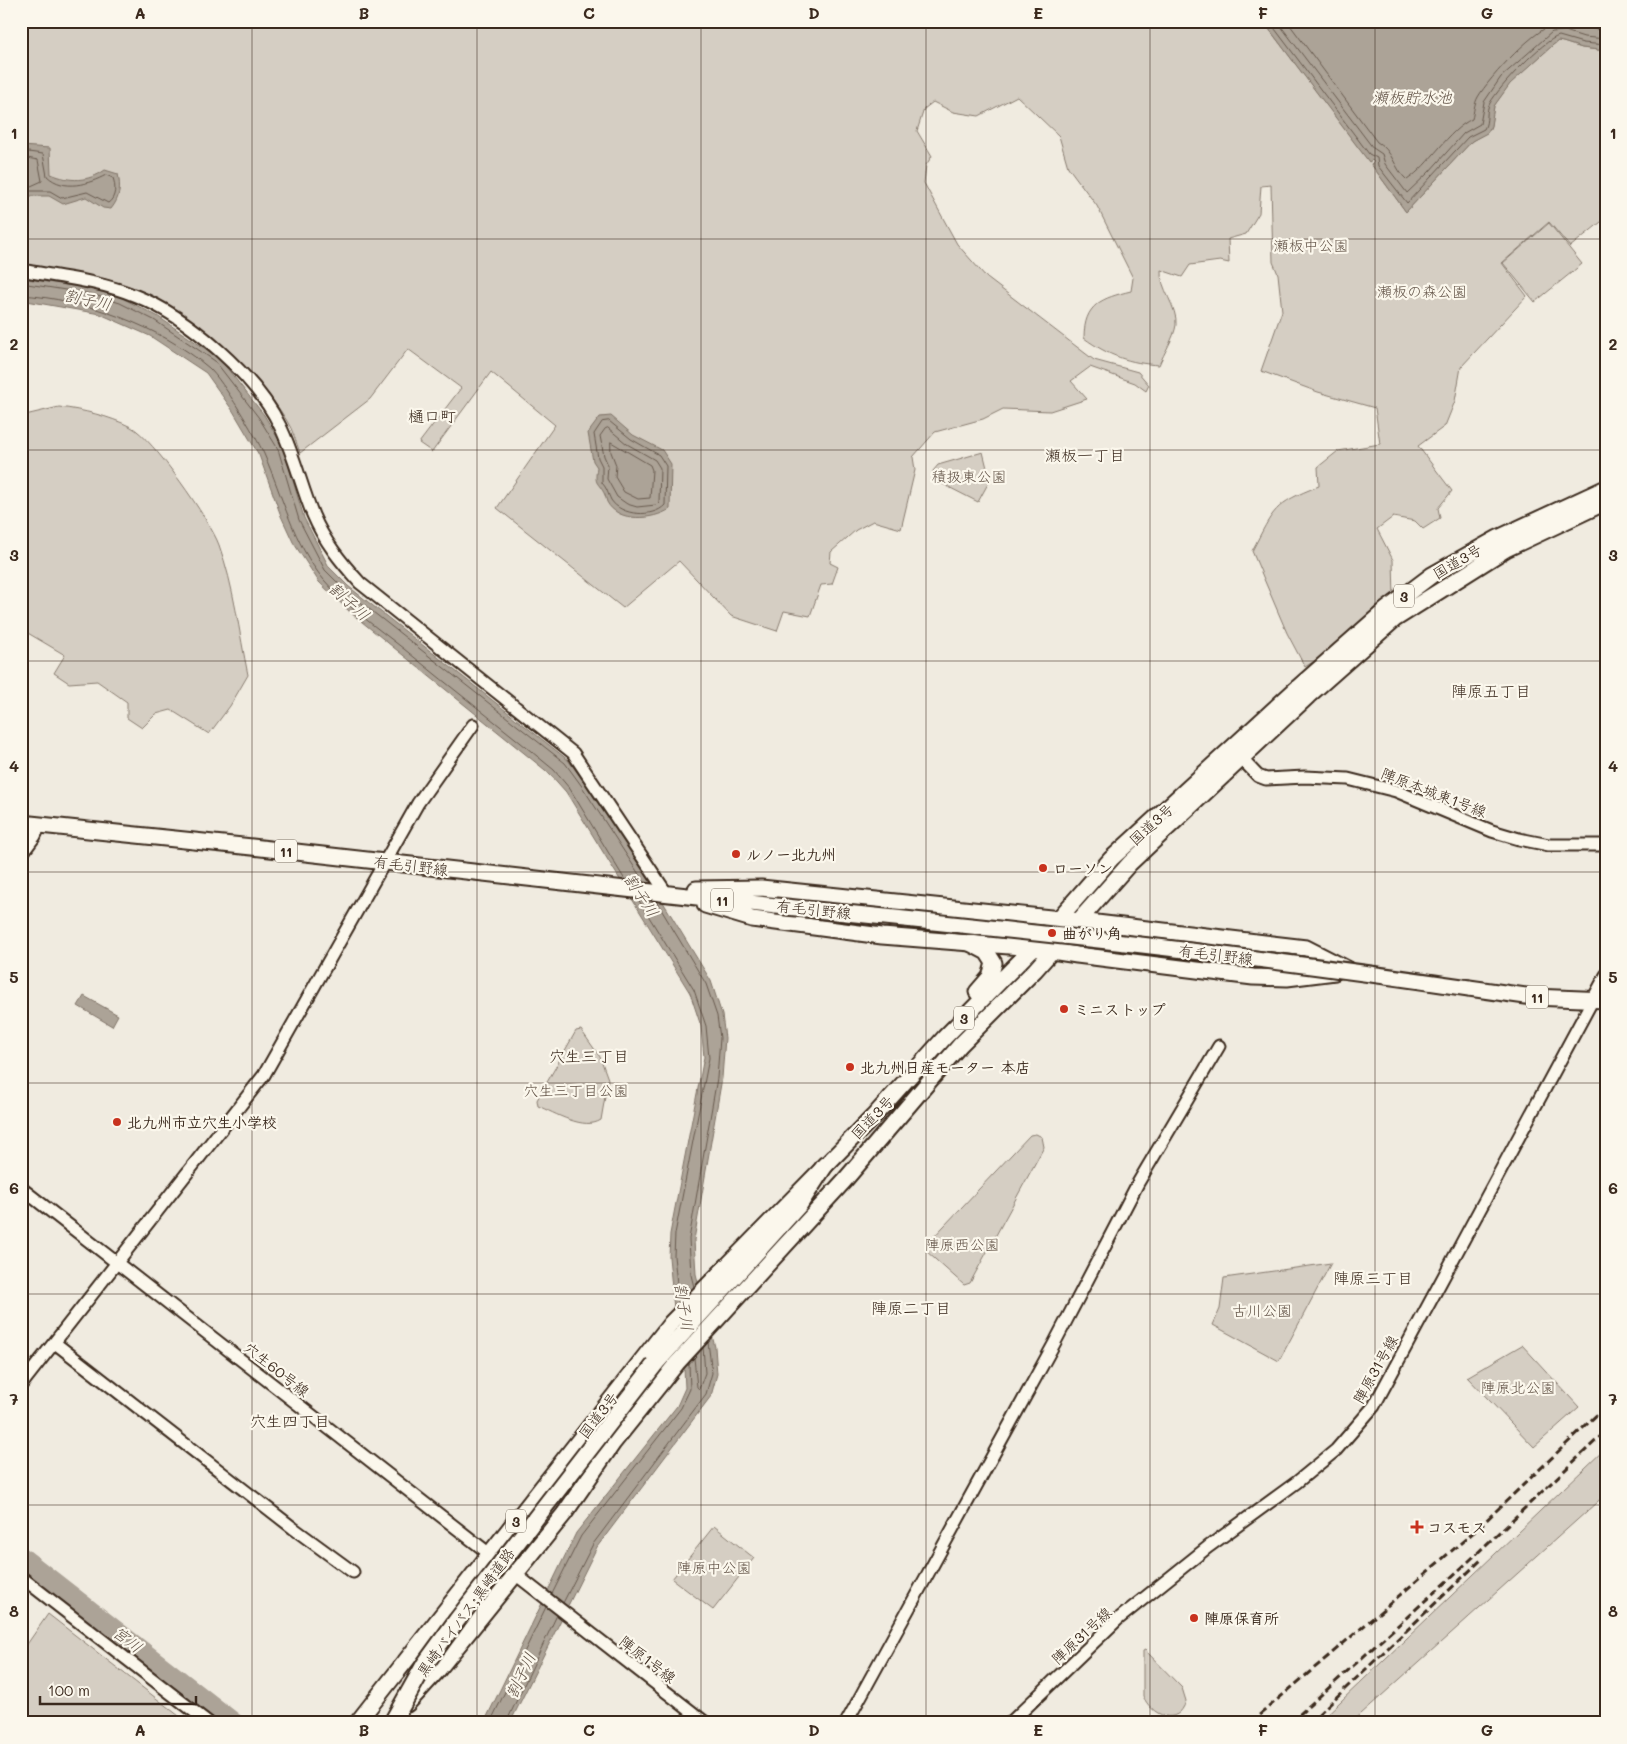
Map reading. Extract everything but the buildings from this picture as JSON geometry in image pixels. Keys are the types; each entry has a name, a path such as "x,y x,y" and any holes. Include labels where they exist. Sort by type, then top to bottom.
{"highway":[{"name":"3","path":"707,1295 798,1205 825,1164"},
{"name":"黒崎バイパス;黒崎道路","path":"392,1723 425,1664 456,1620 707,1295"},
{"name":"3","path":"396,1723 409,1703"}],"main road":[{"name":"国道3号","path":"388,1723 409,1703 438,1670 564,1514 613,1443 677,1363 844,1181 960,1045 1052,951 1130,863 1237,754 1387,609 1432,575 1498,538 1606,488"},
{"name":"国道3号","path":"825,1164 873,1117 945,1038 1033,948 1112,859 1308,696 1395,620 1506,549 1606,502"},
{"name":"有毛引野線","path":"21,823 776,906 1025,931 1350,970 1533,997 1600,1001"},
{"path":"661,892 698,888 760,888 1058,921 1080,921 1306,948 1350,970"},
{"path":"661,892 752,920 882,936 1033,948 1253,977 1287,978 1350,970"},
{"path":"945,1038 967,1004 990,977 995,967 992,958 987,952 968,942"},
{"name":"国道3号","path":"357,1723 675,1319 707,1295"}],"street":[{"path":"21,270 80,280 137,296 197,334 228,359 253,385 279,425 313,515 338,559 360,583 573,753 661,892"},
{"path":"21,1385 264,1075 418,803 473,725"},
{"name":"陣原本城東1号線","path":"1237,754 1258,776 1266,779 1327,778 1373,784 1396,791 1492,831 1520,839 1549,845 1606,845"},
{"path":"21,855 35,836 40,825"},
{"name":"陣原31号線","path":"1010,1723 1117,1620 1208,1546 1297,1482 1330,1455 1374,1406 1600,1001 1606,975"},
{"path":"846,1723 1054,1344 1138,1183 1219,1046"},
{"name":"穴生60号線","path":"21,1188 541,1595"},
{"path":"55,1343 293,1528 353,1572"},
{"path":"21,1577 209,1723"},
{"name":"陣原1号線","path":"541,1595 706,1723"}],"green space":[{"path":"21,21 1263,21 1369,161 1372,159 1374,162 1371,164 1406,212 1472,141 1490,130 1494,106 1510,83 1558,41 1582,48 1606,51 1606,218 1570,247 1549,222 1502,263 1527,296 1461,367 1455,401 1445,426 1418,446 1452,491 1438,508 1440,518 1423,529 1415,521 1393,517 1377,529 1393,560 1394,598 1342,643 1305,667 1287,633 1252,551 1265,526 1283,503 1319,486 1318,467 1338,451 1380,444 1375,408 1318,392 1261,371 1282,311 1278,274 1273,262 1271,185 1261,186 1259,213 1246,234 1228,239 1229,263 1220,261 1190,265 1182,277 1161,270 1163,284 1176,318 1176,325 1159,365 1120,358 1102,350 1084,338 1085,327 1087,317 1097,304 1103,300 1131,291 1133,278 1097,206 1068,167 1059,136 1017,96 979,116 953,112 933,102 924,109 917,131 932,156 926,165 924,183 957,244 987,278 1094,360 1138,372 1149,385 1146,391 1135,383 1090,367 1071,381 1087,399 1050,411 1003,409 983,419 935,432 913,457 915,470 901,529 873,521 856,530 831,552 830,563 838,567 832,584 821,585 810,616 784,611 777,631 731,616 679,561 623,608 497,508 555,425 491,372 432,452 419,443 461,388 408,349 370,399 300,453 289,425 273,400 256,379 214,338 191,320 167,304 119,283 83,274 21,264"},
{"path":"1549,223 1582,264 1535,302 1503,263"},
{"path":"59,407 87,412 123,423 140,434 180,481 214,534 224,561 232,593 248,675 230,706 209,734 171,710 156,714 142,728 127,718 127,702 97,681 69,683 54,673 65,655 21,629 21,416"},
{"name":"積扱東公園","path":"983,452 990,480 978,502 933,479 933,471 938,465"},
{"name":"穴生三丁目公園","path":"581,1030 600,1057 608,1079 601,1120 594,1123 570,1120 538,1106 537,1100 576,1031"},
{"name":"陣原西公園","path":"1036,1134 1042,1137 1044,1147 970,1283 964,1285 926,1251 927,1244 1030,1135"},
{"name":"古川公園","path":"1331,1263 1279,1361 1213,1325 1220,1309 1224,1278"},
{"name":"陣原北公園","path":"1522,1345 1579,1407 1534,1447 1467,1377"},
{"path":"1606,1448 1606,1494 1351,1723 1318,1723"},
{"name":"陣原中公園","path":"714,1526 754,1558 713,1610 672,1579"},
{"path":"48,1614 188,1723 21,1723 21,1653"},
{"path":"1145,1650 1182,1688 1186,1701 1177,1714 1164,1716 1158,1713 1152,1709 1143,1696 1143,1651"}],"water":[{"name":"瀬板貯水池","path":"1263,21 1606,21 1606,51 1582,48 1558,41 1553,45 1510,84 1494,106 1491,126 1487,133 1472,141 1406,212 1371,164 1374,162 1372,160 1369,162"},
{"path":"21,146 50,148 51,174 58,177 79,180 92,177 105,170 118,174 119,192 114,205 111,209 103,208 86,197 63,204 49,196 21,195"},
{"name":"割子川","path":"21,278 92,289 122,298 157,316 219,358 264,415 283,447 304,518 329,567 348,586 568,760 607,813 711,981 722,1015 725,1038 722,1078 694,1240 696,1274 715,1347 717,1374 711,1396 597,1547 510,1723 484,1723 576,1533 677,1406 685,1388 684,1368 675,1319 669,1257 670,1234 704,1057 701,1026 690,993 566,792 550,774 351,613 319,582 293,542 281,516 259,455 233,411 206,373 150,336 100,314 21,300"},
{"path":"611,416 633,435 662,450 671,464 670,509 655,516 627,516 619,514 607,502 596,481 597,467 593,461 588,433 600,417"},
{"path":"84,996 118,1015 112,1026 78,1006"}],"waterway":[{"name":"宮川","path":"21,1556 235,1723"}],"railway":[{"path":"1250,1723 1475,1531 1606,1406"},
{"path":"1290,1723 1469,1561 1606,1431"},
{"path":"1309,1723 1481,1560"}],"place":[{"name":"ルノー北九州","path":"736,854"},
{"name":"ローソン","path":"1043,868"},
{"name":"曲がり角","path":"1052,933"},
{"name":"ミニストップ","path":"1064,1009"},
{"name":"北九州日産モーター 本店","path":"850,1067"},
{"name":"北九州市立穴生小学校","path":"117,1122"},
{"name":"コスモス","path":"1417,1527"},
{"name":"陣原保育所","path":"1194,1618"}],"district":[{"name":"樋口町","path":"432,415"},
{"name":"瀬板一丁目","path":"1085,454"},
{"name":"陣原五丁目","path":"1491,690"},
{"name":"穴生三丁目","path":"589,1055"},
{"name":"陣原三丁目","path":"1373,1277"},
{"name":"陣原二丁目","path":"911,1307"},
{"name":"穴生四丁目","path":"290,1420"}],"park label":[{"name":"瀬板中公園","path":"1311,245"},
{"name":"瀬板の森公園","path":"1422,291"}]}
